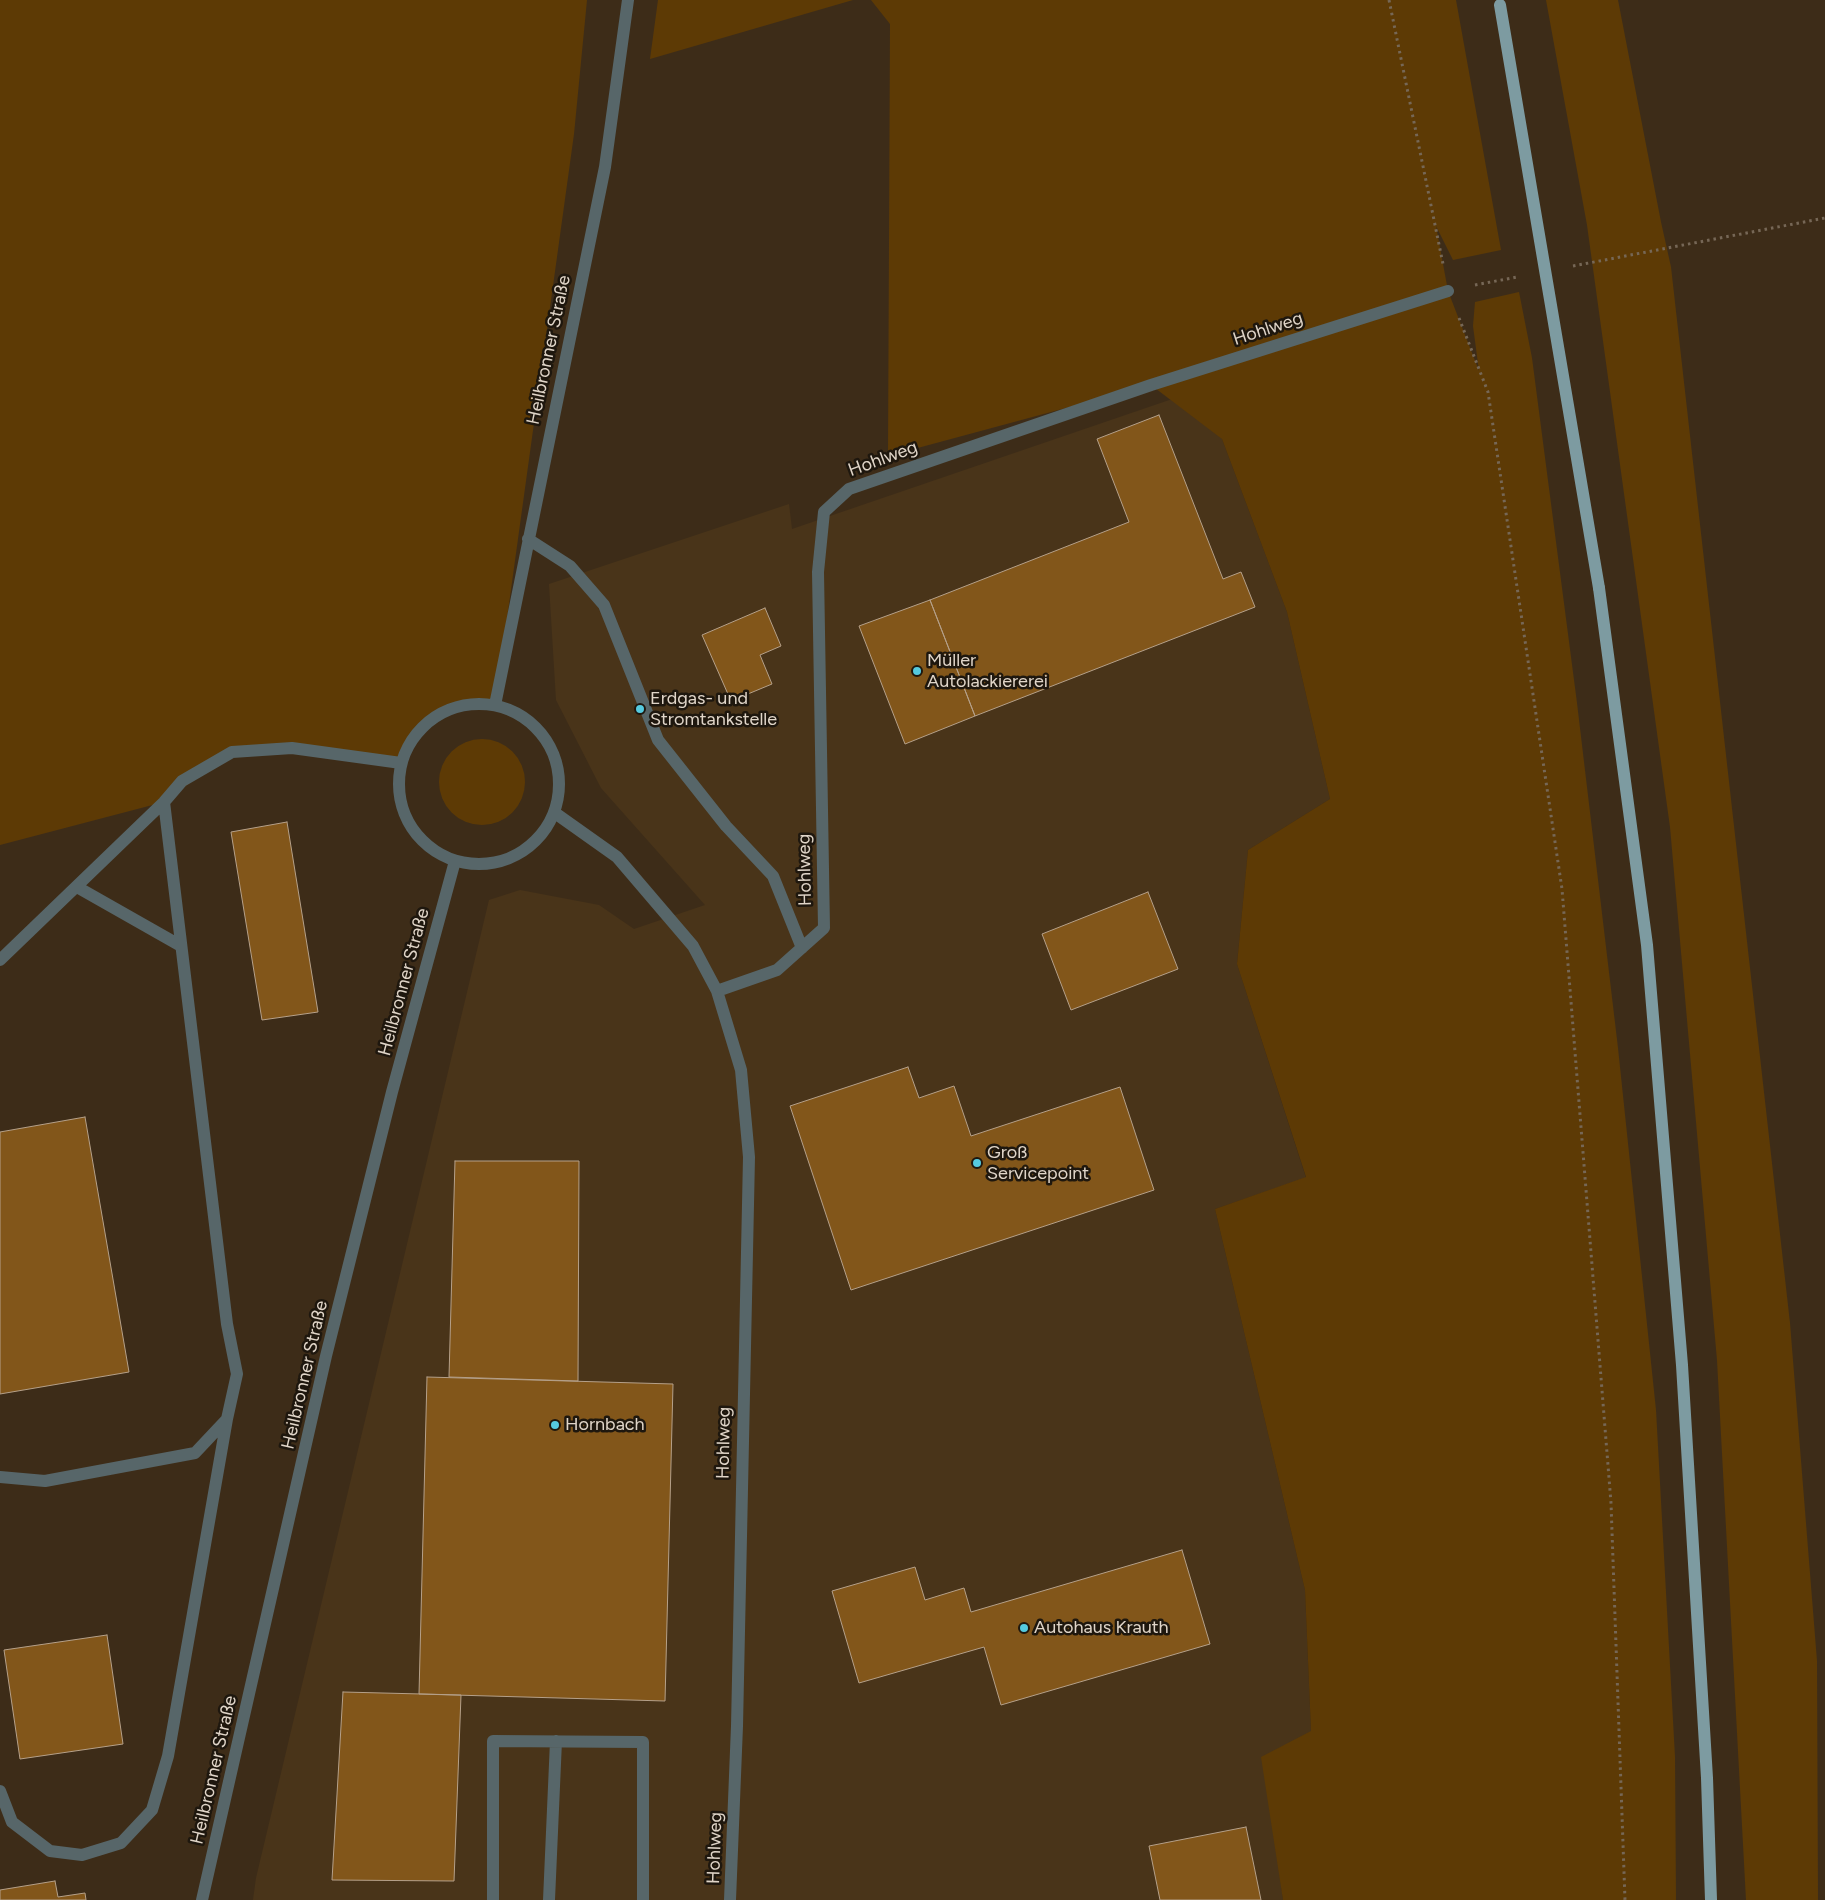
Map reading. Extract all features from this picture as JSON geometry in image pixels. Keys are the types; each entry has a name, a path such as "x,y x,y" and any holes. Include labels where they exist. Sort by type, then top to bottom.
{"main road":[{"path":"1499,2 1599,588 1648,965 1682,1365 1706,1768 1711,1900"}],"street":[{"name":"Heilbronner Straße","path":"495,705 605,167 628,0"},
{"name":"Hohlweg","path":"717,991 777,970 824,928 818,572 824,512 849,489 1151,384 1448,291"},
{"path":"528,539 570,566 604,605 658,740 726,826 773,876 802,948"},
{"path":"471,703 495,705 522,716 542,734 556,758 560,786 554,813 543,834 518,855 503,862 478,865 455,861 432,850 415,833 402,811 398,787 401,763 411,740 427,722 448,709 471,703"},
{"path":"0,960 164,802 182,781 232,752 292,748 401,763"},
{"path":"0,1790 12,1822 50,1851 82,1855 121,1843 152,1810 168,1756 227,1419 237,1374 227,1324 164,802"},
{"name":"Hohlweg","path":"554,813 617,857 693,946 717,991 741,1070 749,1157 737,1716 730,1900"},
{"name":"Heilbronner Straße","path":"202,1900 326,1356 392,1092 455,861"},
{"path":"76,887 182,946"},
{"path":"0,1477 45,1481 195,1453 227,1419"},
{"path":"493,1900 493,1741 643,1742 643,1900"},
{"path":"549,1900 556,1741"}],"path":[{"path":"1388,0 1448,291 1488,392 1562,890 1611,1503 1625,1900"},
{"path":"1567,267 1825,218"},
{"path":"1448,291 1521,276"}],"shaded area":[{"path":"0,0 587,0 574,134 495,705 471,703 448,709 427,722 411,740 401,763 292,748 232,752 164,802 0,845"},
{"path":"658,0 853,0 650,59"},
{"path":"871,0 1456,0 1501,250 1453,260 1436,226 1448,291 1479,371 1473,326 1475,302 1519,292 1532,358 1577,703 1618,1048 1656,1410 1675,1757 1676,1900 1283,1900 1261,1757 1311,1731 1305,1590 1215,1209 1306,1177 1237,964 1248,850 1330,799 1287,612 1222,439 1151,385 888,456 890,24"},
{"path":"1546,0 1618,0 1671,267 1790,1323 1817,1661 1818,1900 1746,1900 1717,1360 1670,827 1587,225"},
{"path":"1184,395 1222,439 1287,612 1330,799 1248,850 1237,964 1306,1178 1215,1209 1305,1590 1311,1731 1279,1865 1283,1900 253,1900 256,1878 489,900 520,890 599,905 634,929 705,905 601,788 556,700 549,584 789,504 792,529"},
{"path":"482,739 498,742 506,746 518,758 522,766 525,782 522,798 518,806 506,818 498,822 482,825 466,822 458,818 446,806 442,798 439,782 442,766 446,758 458,746 466,742"}],"building":[{"path":"1159,415 1223,579 1241,572 1255,607 975,716 930,600 1129,522 1097,439"},
{"name":"Müller Autolackiererei","path":"930,600 975,716 905,744 859,626"},
{"path":"765,608 781,646 760,655 772,684 731,701 702,635"},
{"path":"287,822 318,1012 262,1020 231,832"},
{"path":"1148,892 1178,969 1071,1010 1042,934"},
{"name":"Groß Servicepoint","path":"908,1067 919,1098 954,1086 971,1136 1120,1087 1154,1190 851,1290 790,1106"},
{"path":"85,1117 129,1372 0,1394 0,1132"},
{"path":"455,1161 579,1161 578,1381 449,1377"},
{"path":"427,1377 673,1384 665,1701 419,1694"},
{"name":"Autohaus Krauth","path":"1182,1550 1210,1644 1001,1705 984,1647 859,1683 832,1591 915,1567 925,1600 964,1588 971,1612"},
{"path":"107,1635 123,1744 20,1759 4,1650"},
{"path":"343,1692 461,1695 454,1881 332,1880"},
{"path":"1246,1827 1261,1900 1160,1900 1149,1846"},
{"path":"55,1881 58,1897 85,1893 86,1900 0,1900 0,1890"}],"place":[{"name":"Müller Autolackiererei","path":"917,671"},
{"name":"Erdgas- und Stromtankstelle","path":"640,709"},
{"name":"Groß Servicepoint","path":"977,1163"},
{"name":"Hornbach","path":"555,1425"},
{"name":"Autohaus Krauth","path":"1024,1628"}]}
